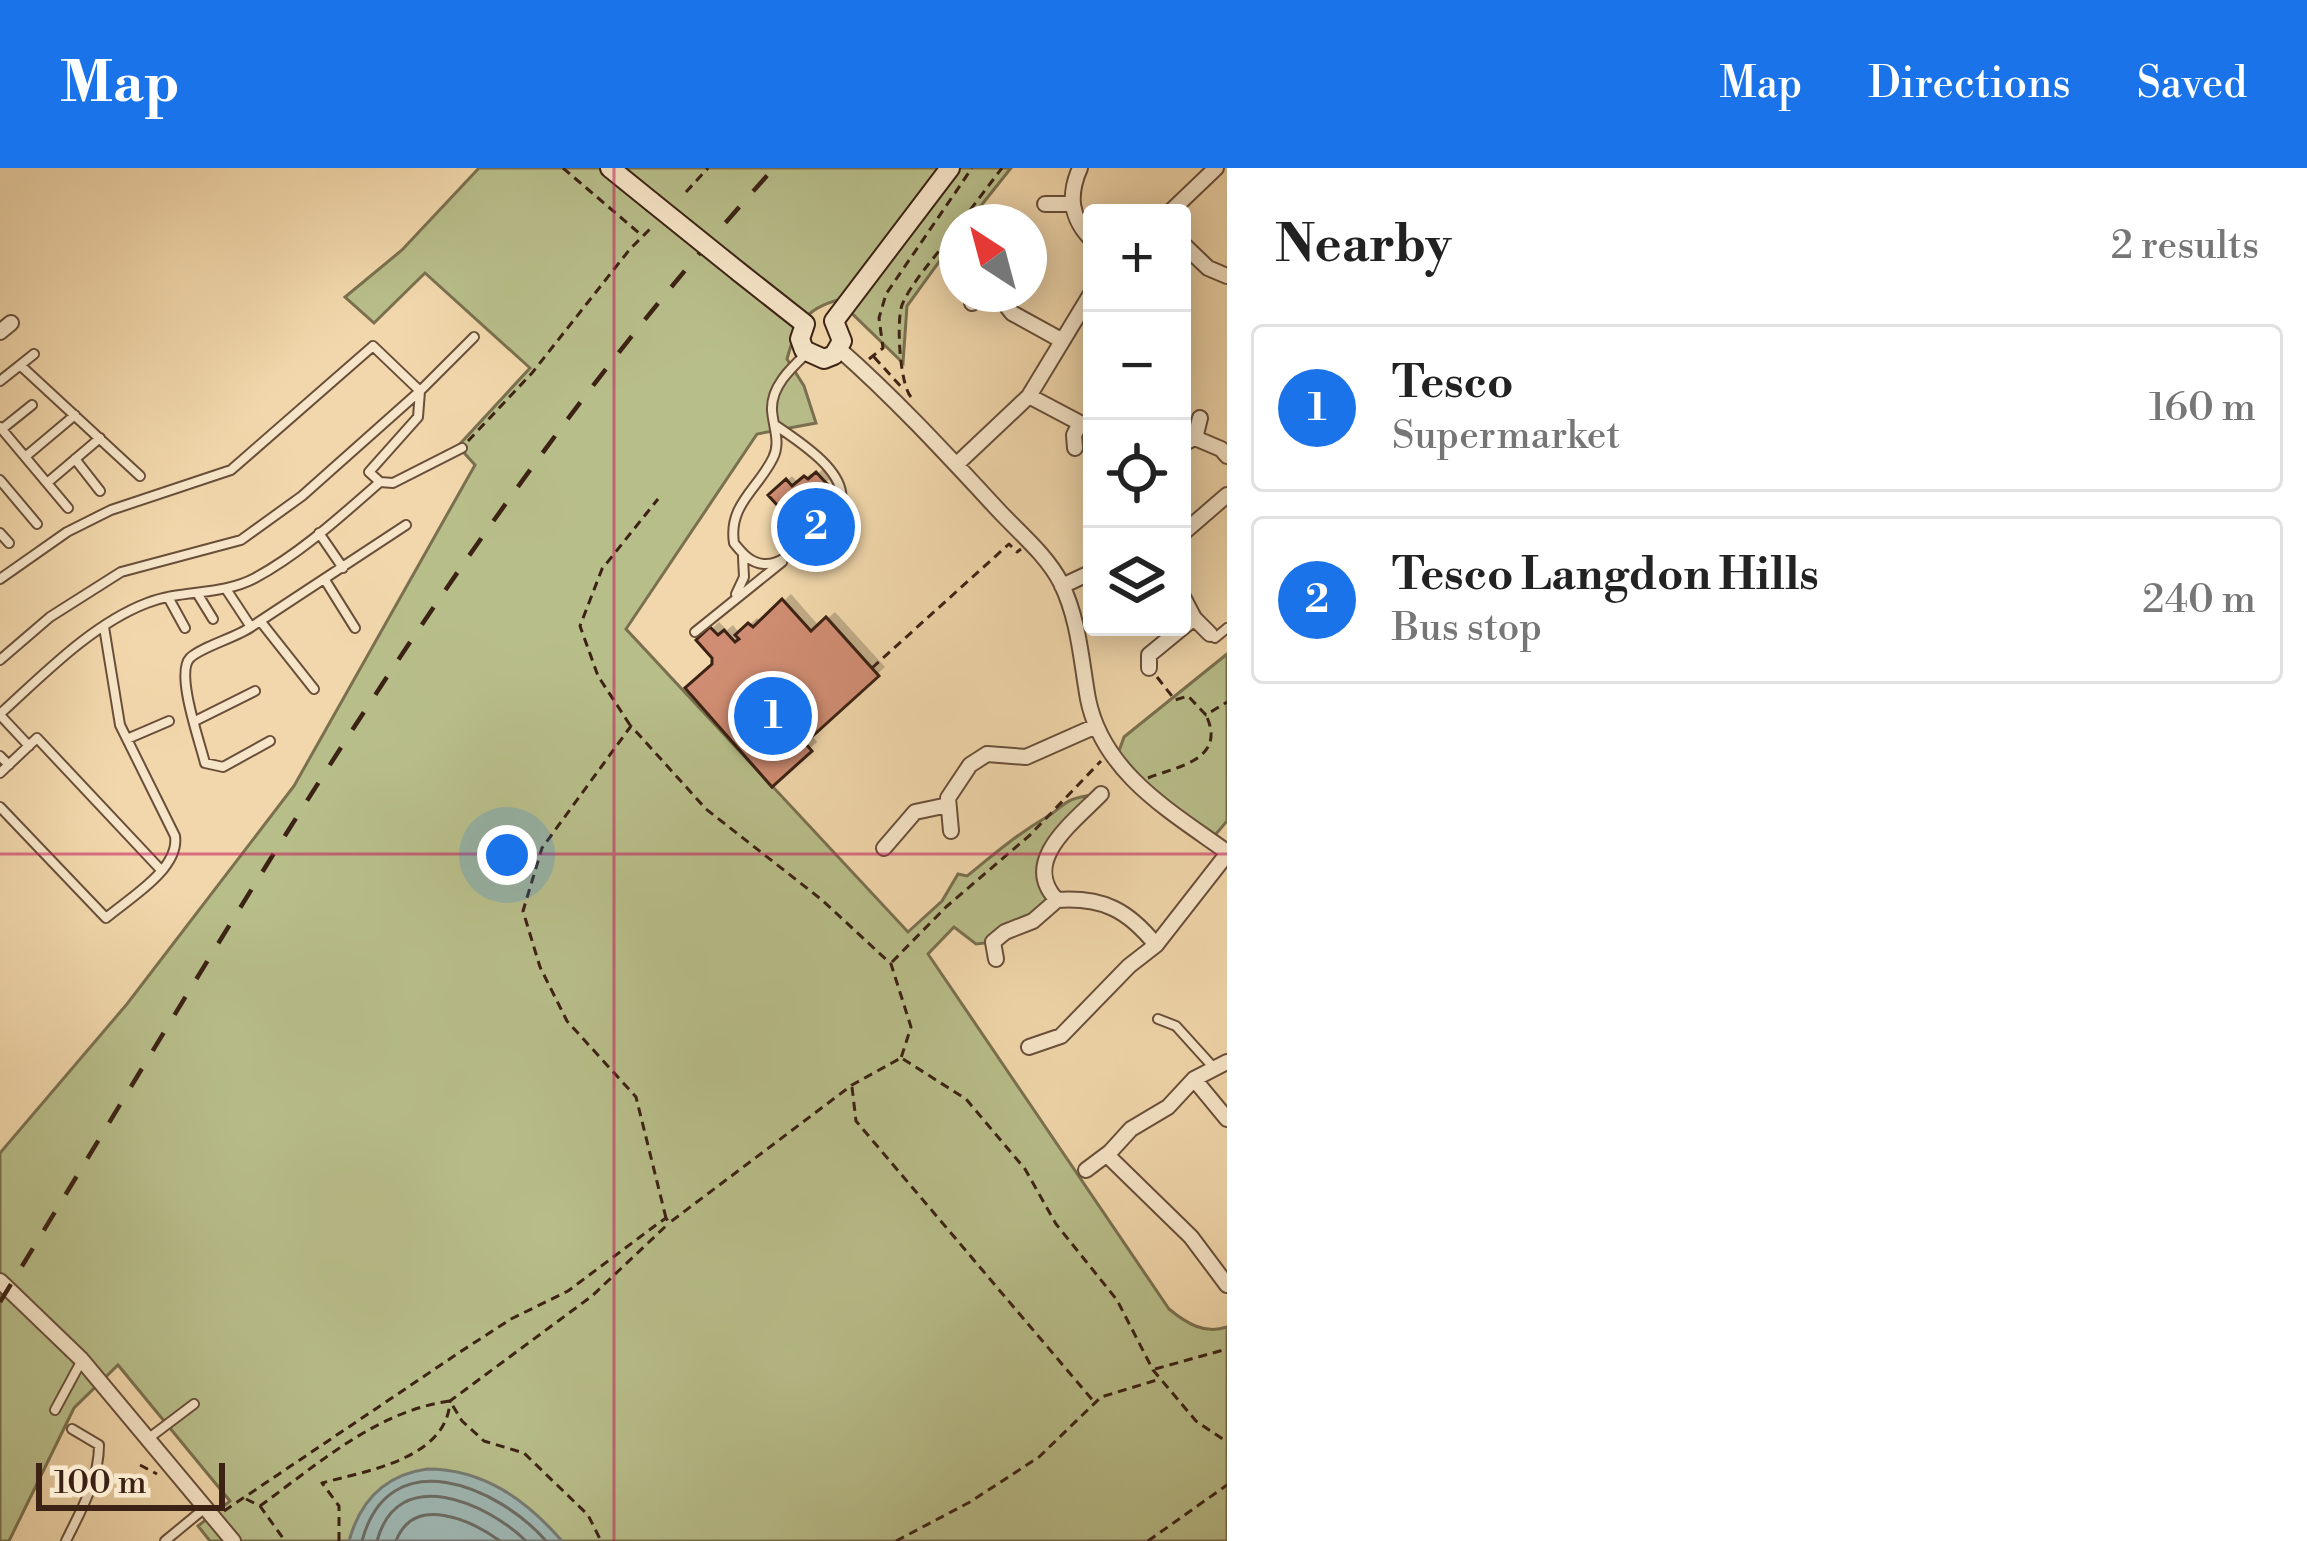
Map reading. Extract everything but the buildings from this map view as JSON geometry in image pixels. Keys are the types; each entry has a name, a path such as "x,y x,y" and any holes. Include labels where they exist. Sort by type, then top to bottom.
{"main road":[{"path":"610,168 805,324"},
{"path":"835,321 950,168"},
{"path":"815,317 835,321 842,335 839,349 824,358 807,353 800,339 805,324 815,317"}],"street":[{"path":"1080,168 1072,185 1071,204 1083,229"},
{"path":"1178,204 1216,168"},
{"path":"1047,204 1071,204"},
{"path":"1191,252 1208,268 1227,276"},
{"path":"956,464 1029,395 1083,310"},
{"path":"1011,312 1061,340"},
{"path":"839,349 956,464 1062,586 1074,619 1096,726 1108,752 1143,789 1227,853 1156,945 1058,1038 1029,1047"},
{"path":"1029,395 1080,423"},
{"path":"1075,448 1074,435 1083,418"},
{"path":"1191,437 1200,418"},
{"path":"1191,441 1221,448 1227,456"},
{"path":"1190,528 1226,499"},
{"path":"1062,586 1083,576"},
{"path":"1191,612 1210,634"},
{"path":"1149,668 1149,655 1194,618"},
{"path":"951,830 948,805 952,789 987,754 1026,757 1096,726"},
{"path":"1057,900 1045,882 1049,848 1101,794"},
{"path":"884,848 915,812 948,805"},
{"path":"976,944 993,942 1033,921 1057,900 1094,902 1126,912 1156,945"},
{"path":"993,942 996,959"},
{"path":"1058,1038 1066,1058"},
{"path":"1086,1170 1131,1129 1168,1107 1194,1079 1220,1065"},
{"path":"1194,1079 1227,1119"},
{"path":"1107,1155 1221,1264 1227,1285"},
{"path":"0,1281 82,1360 233,1541"}],"lane":[{"path":"0,660 50,617 122,572 241,541 302,496 474,337"},
{"path":"0,579 67,532 111,510 231,470 373,346 420,391"},
{"path":"786,559 766,565 742,554 734,543 734,515 774,456 776,392 783,377 807,353"},
{"path":"0,381 34,354"},
{"path":"20,365 140,476"},
{"path":"420,391 418,417 369,472 380,482 393,484 462,448"},
{"path":"32,405 1,428 68,508"},
{"path":"25,457 75,415"},
{"path":"695,632 829,520 842,497 836,478 776,425"},
{"path":"47,483 100,438"},
{"path":"75,459 100,491"},
{"path":"0,480 37,524"},
{"path":"29,746 0,715 104,627 146,603 226,589 256,577 320,533 380,482"},
{"path":"270,741 223,767 206,763 184,682 185,664 256,625 406,525"},
{"path":"0,533 9,543"},
{"path":"320,533 343,568"},
{"path":"727,604 744,577 742,554"},
{"path":"325,580 355,628"},
{"path":"226,589 314,689"},
{"path":"197,593 213,619"},
{"path":"168,597 185,628"},
{"path":"0,808 106,918 161,870 177,849 117,712 104,627"},
{"path":"1210,634 1215,638 1227,628"},
{"path":"194,721 255,691"},
{"path":"127,739 169,721"},
{"path":"0,773 37,739 161,870"},
{"path":"0,756 8,765"},
{"path":"1158,1019 1176,1026 1220,1065"},
{"path":"55,1410 82,1360"},
{"path":"148,1439 194,1404"},
{"path":"71,1540 95,1480 99,1456 99,1445 72,1429"},
{"path":"165,1541 208,1513"}],"path":[{"path":"563,168 642,236"},
{"path":"686,192 708,168"},
{"path":"920,407 873,356 883,348 879,319 886,294 972,168"},
{"path":"975,204 1002,168"},
{"path":"462,448 532,373 655,225"},
{"path":"904,390 901,307 939,253"},
{"path":"208,1513 246,1499 511,1319 568,1291 852,1085 901,1058 911,1027 890,964 822,900 706,809 631,726 598,676 580,626 602,569 658,499"},
{"path":"872,668 1009,544 1017,552 1029,543"},
{"path":"1143,789 1150,777 1206,754 1215,740 1214,729 1188,696 1175,700 1149,668"},
{"path":"1206,716 1227,702"},
{"path":"1218,708 1227,713"},
{"path":"631,726 542,848 523,911 540,967 567,1021 636,1097 668,1220"},
{"path":"890,964 946,907 1030,835 1108,752"},
{"path":"901,1058 966,1099 1025,1169 1056,1224 1117,1300 1153,1370 1196,1421 1227,1442"},
{"path":"852,1085 856,1121 1095,1403"},
{"path":"260,1506 346,1444 421,1405 450,1401 592,1296 668,1220"},
{"path":"1153,1370 1227,1349"},
{"path":"896,1541 970,1502 1039,1457 1101,1396 1162,1379"},
{"path":"339,1541 339,1505 322,1484 377,1469 421,1448 449,1420 450,1401"},
{"path":"450,1401 462,1421 484,1441 524,1453 588,1516 601,1541"},
{"path":"1148,1541 1227,1485"},
{"path":"246,1499 260,1506 285,1541"}],"green space":[{"path":"479,168 1011,168 982,204 939,204 939,262 907,306 903,363 838,300 803,320 787,359 804,386 816,423 757,434 626,629 908,932 942,901 958,874 967,876 1064,804 1086,796 1076,820 1045,860 1057,900 993,942 976,944 954,927 928,954 1169,1309 1196,1326 1227,1327 1227,1541 210,1541 198,1526 230,1501 118,1365 74,1408 9,1541 0,1541 0,1153 127,1004 294,786 475,465 458,446 530,368 425,273 374,323 345,297 402,250"},
{"path":"1227,654 1227,821 1211,840 1115,762 1124,737"}],"water":[{"path":"427,1469 467,1474 502,1490 534,1512 562,1541 349,1541 376,1492 399,1477"}],"railway":[{"path":"0,1302 268,862 456,574 556,434 774,168"}],"place":[{"name":"Tesco Langdon Hills","path":"816,527"},
{"name":"Tesco","path":"773,716"}]}
